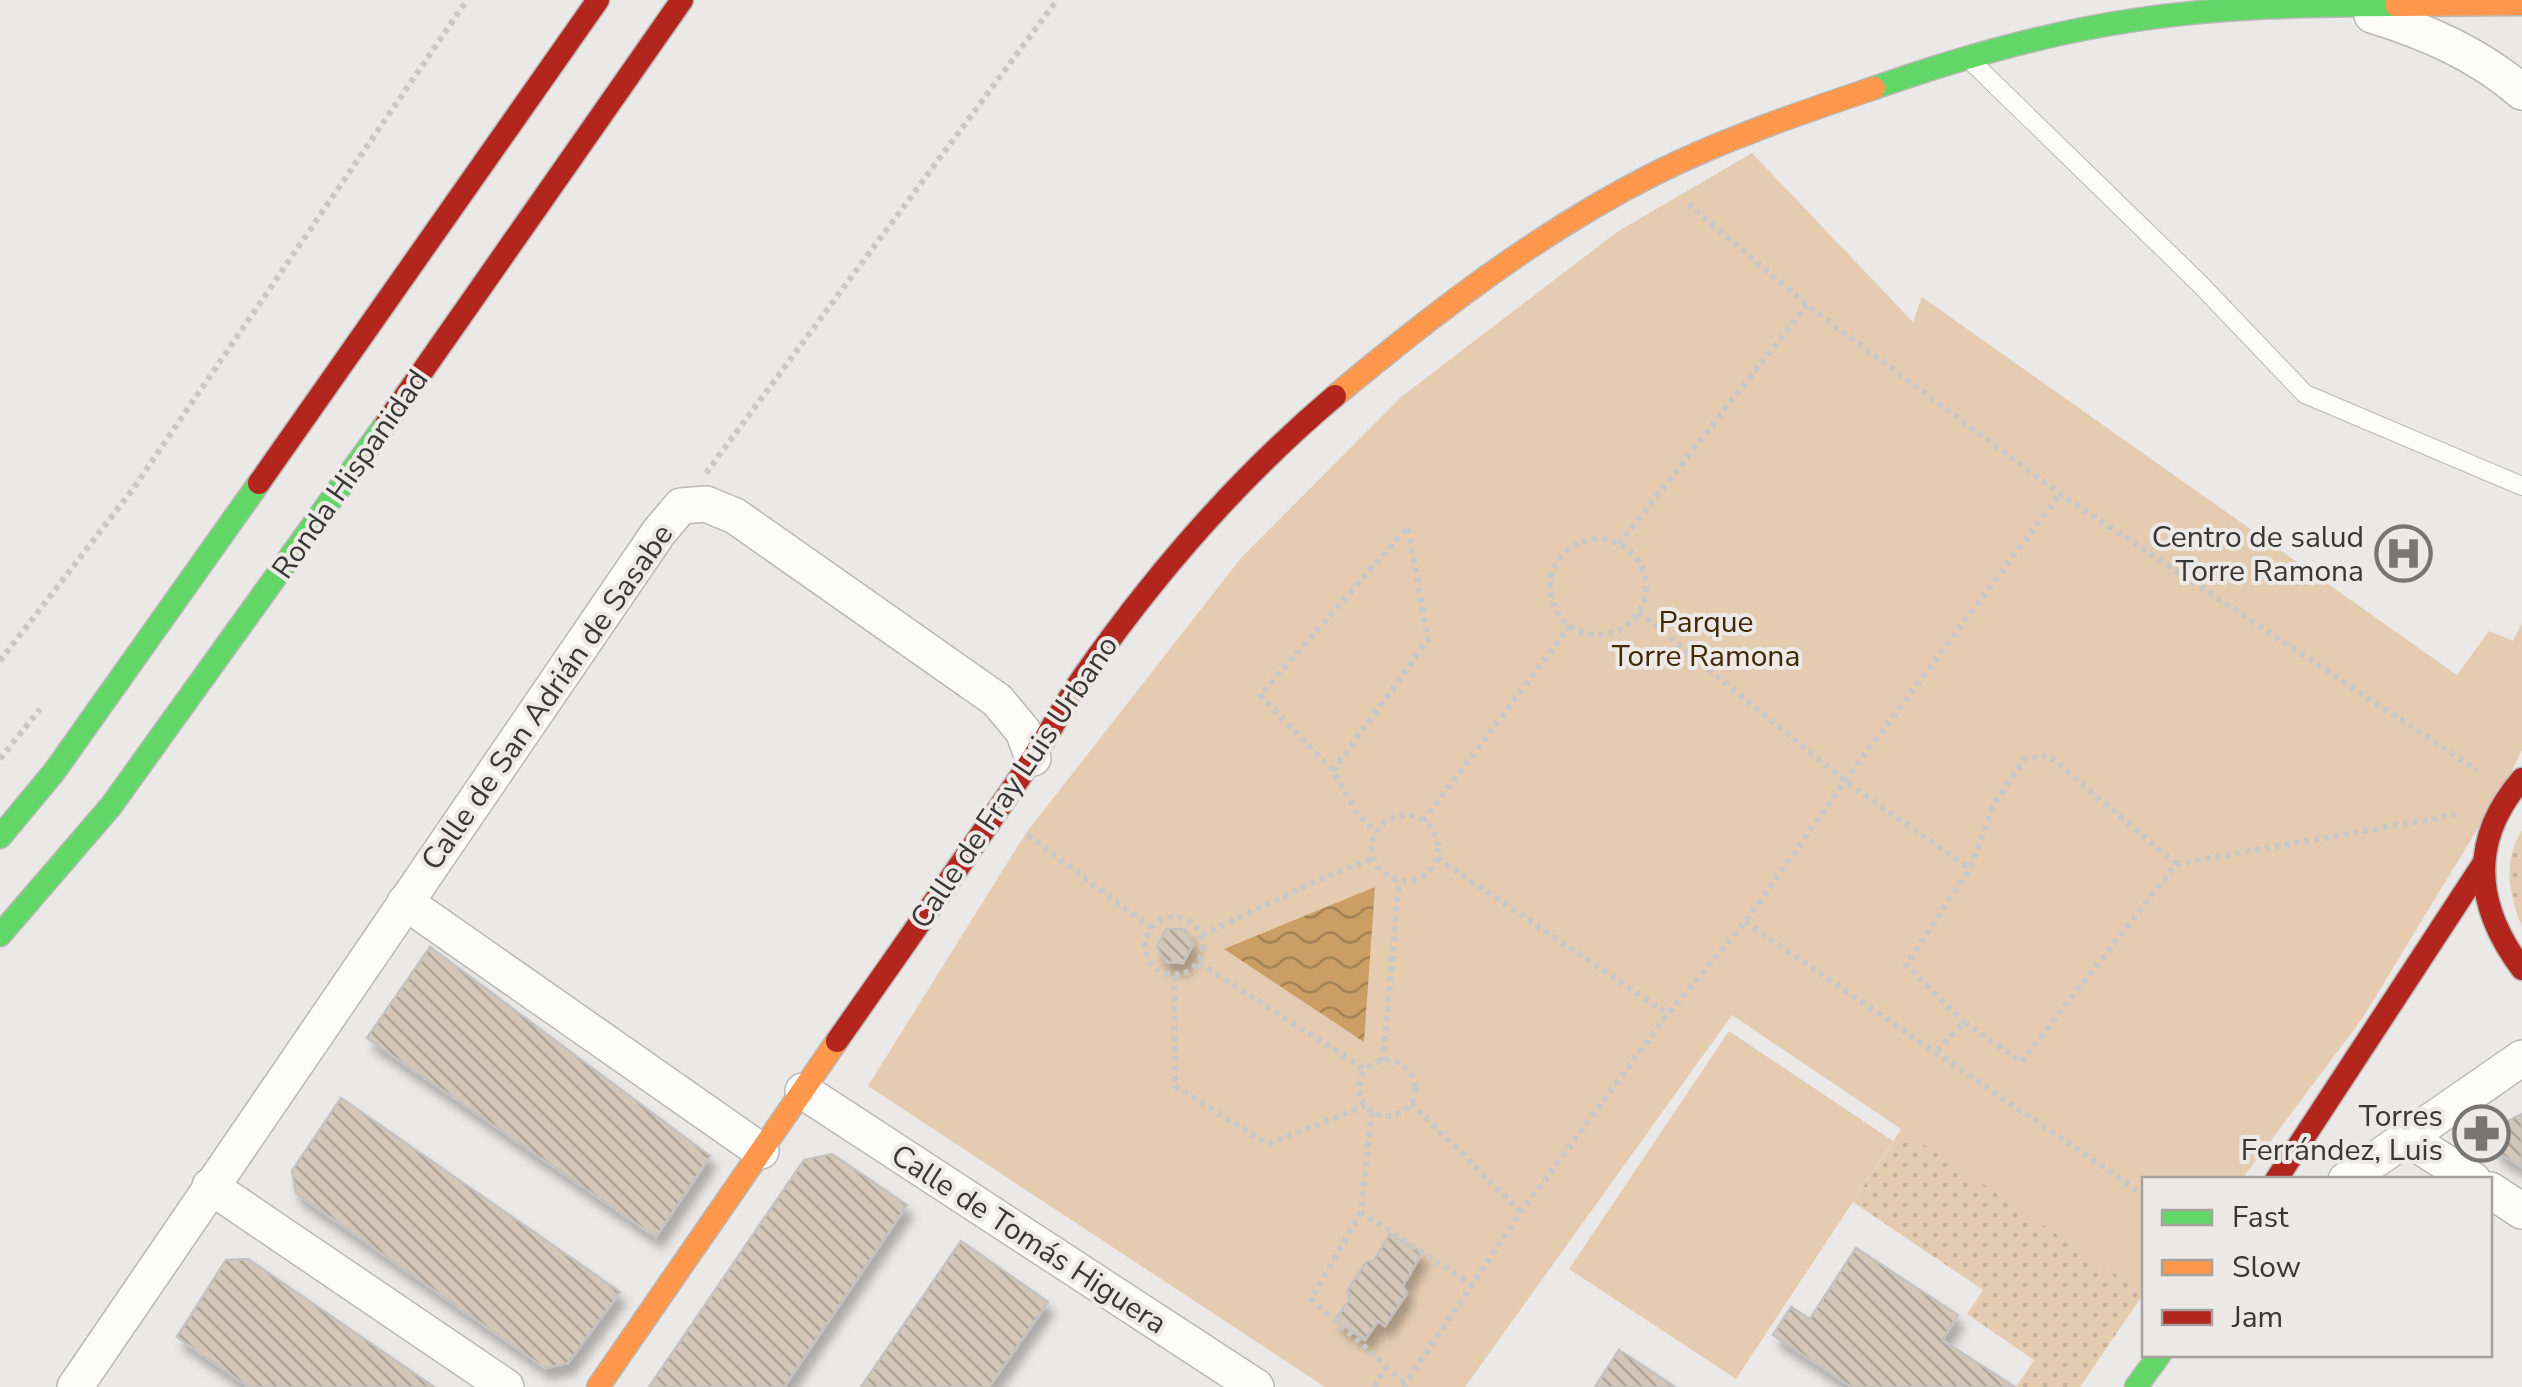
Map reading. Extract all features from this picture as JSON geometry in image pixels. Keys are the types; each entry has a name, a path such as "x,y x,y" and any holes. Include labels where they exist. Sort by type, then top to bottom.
{"main road":[{"path":"0,837 54,772 158,628 598,0"},
{"name":"Ronda Hispanidad","path":"0,935 111,806 260,601 682,0"},
{"name":"Calle de Fray Luis Urbano","path":"598,1387 748,1142 803,1091 1033,758 1068,694 1198,529 1274,452 1384,354 1482,280 1580,217 1670,166 1720,143 1967,57 2060,34 2204,10 2520,4"},
{"path":"2522,779 2498,816 2483,864 2485,904 2500,942 2522,970"},
{"path":"2278,1177 2483,864"},
{"path":"2136,1387 2158,1357"}],"street":[{"name":"Calle de Fray Luis Urbano","path":"2322,6 2422,31 2468,54 2522,92"},
{"name":"Calle de San Adrián de Sasabe","path":"75,1387 210,1186 419,912 658,532 681,506 706,504 735,516 997,700 1023,731 1033,758"},
{"path":"997,700 1047,702 1068,694"},
{"path":"419,912 748,1142"},
{"path":"2350,1177 2522,1058"},
{"name":"Calle de Tomás Higuera","path":"803,1091 1256,1387"},
{"path":"2407,1138 2468,1177"},
{"path":"210,1186 506,1387"},
{"path":"2492,1191 2522,1210"}],"lane":[{"path":"1967,57 2200,284 2305,394 2522,486"}],"path":[{"path":"0,660 133,489 468,0"},
{"path":"681,506 1057,0"},
{"path":"1686,202 1807,305 2060,494 2486,776"},
{"path":"1619,544 1807,305"},
{"path":"1372,1112 1361,1212 1312,1299 1404,1385 1521,1212 1668,1014 1745,922 1845,781 2060,494"},
{"path":"1333,771 1428,640 1408,527 1260,696 1333,771 1357,813 1376,832"},
{"path":"1596,539 1619,544 1638,559 1646,589 1639,612 1624,628 1593,636 1570,626 1555,610 1550,578 1556,563 1580,542 1596,539"},
{"path":"1639,612 1845,781 1970,870"},
{"path":"1423,820 1570,626"},
{"path":"2176,864 2048,755 2024,759 1994,804 1970,870 1906,965 1964,1022 2021,1062 2176,864 2459,815"},
{"path":"1402,815 1423,820 1436,836 1437,858 1415,880 1399,880 1383,873 1374,858 1376,832 1402,815"},
{"path":"1026,833 1150,928"},
{"path":"1202,935 1374,858"},
{"path":"1437,858 1668,1014"},
{"path":"1383,1061 1399,880"},
{"path":"1174,916 1190,922 1202,935 1203,954 1199,962 1192,970 1174,976 1156,970 1144,946 1150,928 1174,916"},
{"path":"1745,922 2142,1194"},
{"path":"1199,962 1366,1070"},
{"path":"1174,976 1175,1086 1268,1144 1365,1106"},
{"path":"1937,1051 1964,1022"},
{"path":"1383,1061 1402,1064 1416,1086 1406,1110 1389,1116 1365,1106 1360,1087 1366,1070 1383,1061"},
{"path":"1411,1103 1521,1212"},
{"path":"1361,1212 1472,1285"},
{"path":"1374,1387 1386,1366"}],"green space":[{"name":"Parque Torre Ramona","path":"1752,153 1913,322 1922,297 2457,675 2489,631 2513,641 2522,623 2522,750 2362,1019 2244,1177 2142,1177 2142,1292 1732,1015 1465,1387 1325,1387 868,1086 1026,833 1241,558 1401,397 1617,232"},
{"path":"2522,830 2522,927 2514,902 2510,866"},
{"path":"1729,1031 1893,1141 1736,1379 1569,1269"},
{"path":"1902,1128 2142,1292 2142,1296 2080,1387 2016,1387 2034,1360 1967,1314 1983,1290 1853,1202"}],"water":[{"path":"1375,887 1364,1042 1224,949"}],"building":[{"path":"1166,929 1185,929 1193,945 1183,963 1166,962 1157,947"},
{"path":"430,947 710,1156 656,1237 367,1038"},
{"path":"341,1098 620,1292 568,1363 545,1368 296,1193 292,1171"},
{"path":"2522,1114 2522,1167 2497,1152 2492,1129"},
{"path":"832,1154 907,1205 784,1387 649,1387 804,1160"},
{"path":"1390,1234 1422,1253 1403,1286 1407,1293 1385,1326 1378,1321 1365,1340 1335,1320 1349,1300 1348,1289 1367,1261 1373,1262"},
{"path":"961,1241 1048,1302 989,1387 861,1387"},
{"path":"1856,1248 1958,1315 1942,1340 2015,1387 1852,1387 1773,1335 1791,1307 1810,1319"},
{"path":"248,1259 434,1387 249,1387 177,1337 226,1260"},
{"path":"1619,1350 1675,1387 1595,1387"}],"traffic: fast":[{"path":"1874,88 2003,48 2135,20 2265,8 2396,5"},
{"path":"0,935 111,806 387,422"},
{"path":"0,837 54,772 259,483"},
{"path":"2136,1387 2158,1357"}],"traffic: slow":[{"path":"2396,5 2522,4"},
{"path":"1335,396 1488,276 1611,197 1708,149 1874,88"},
{"path":"598,1387 837,1041"}],"traffic: jam":[{"path":"259,483 598,0"},
{"path":"387,422 682,0"},
{"path":"837,1041 1038,751 1083,677 1139,601 1232,494 1335,396"},
{"path":"2522,779 2493,826 2484,874 2495,921 2522,969"},
{"path":"2278,1177 2483,864"}],"place":[{"name":"Centro de salud Torre Ramona","path":"2403,554"},
{"name":"Torres Ferrández, Luis","path":"2482,1133"}]}
